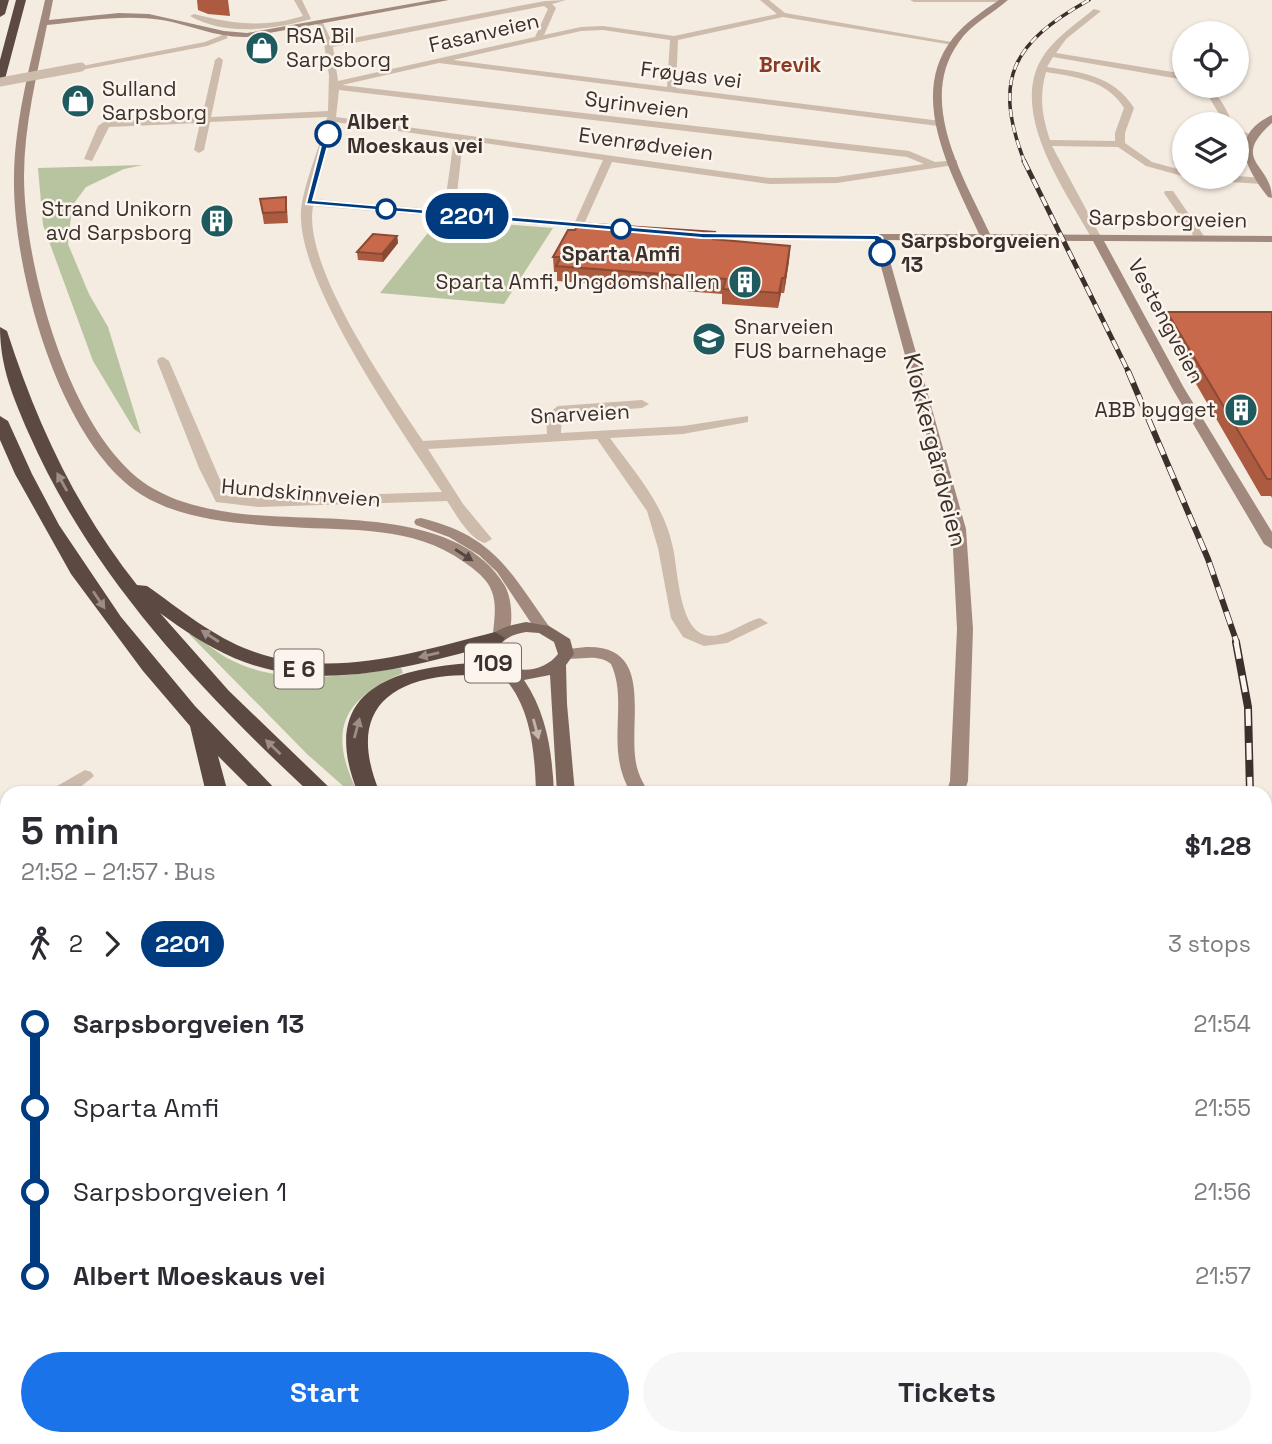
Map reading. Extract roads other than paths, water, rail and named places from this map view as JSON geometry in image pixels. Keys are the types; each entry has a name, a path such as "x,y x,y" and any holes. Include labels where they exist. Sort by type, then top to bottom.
{"highway":[{"path":"0,14 4,0"},
{"path":"0,81 21,0"},
{"name":"E 6","path":"0,331 21,398 53,467 124,579 200,672 317,786"},
{"path":"0,421 23,473 72,559 132,644 198,722 261,786"},
{"name":"E 6","path":"124,579 224,646 277,666 320,671 369,667 426,656 498,636"},
{"path":"366,786 355,760 354,748 357,722 370,701 396,683 430,672 503,670"},
{"path":"198,722 215,786"}],"main road":[{"name":"109","path":"544,786 542,756 524,690 488,654 498,636 517,628 543,629 562,639 566,786"},
{"name":"109","path":"503,670 535,674 562,659"}],"street":[{"name":"Hundskinnveien","path":"49,0 29,101 19,178 25,246 61,375 105,455 124,475 146,491 181,507 288,523 376,526 422,534 450,546 488,573 499,589 502,605 498,636"},
{"path":"194,16 233,28 264,26 308,17 298,0"},
{"path":"0,81 207,44 225,36 257,34 445,0"},
{"path":"329,45 562,0"},
{"path":"764,0 783,15 953,43"},
{"path":"914,0 998,0"},
{"path":"986,237 938,123 936,87 941,68 953,43 970,25 1004,0"},
{"path":"538,39 552,8 545,3"},
{"name":"Vestengveien","path":"1097,11 1074,27 1049,54 1042,69 1035,100 1036,117 1046,144 1178,388 1272,544"},
{"name":"Fasanveien","path":"336,85 597,27 674,38 783,15"},
{"path":"44,23 148,16 166,18 225,36"},
{"path":"319,23 329,45 336,85 332,117 306,221 316,261 344,318 419,445 451,496 485,539"},
{"path":"671,90 674,38"},
{"path":"1049,54 1172,75"},
{"path":"199,150 219,60"},
{"name":"Frøyas vei","path":"440,61 938,123"},
{"path":"1042,69 1094,80 1121,94 1129,108 1120,133 1120,144"},
{"name":"Syrinveien","path":"336,85 909,154 931,163"},
{"name":"Evenrødveien","path":"89,159 103,126 107,124 205,118 332,117 796,183 837,180 931,163 954,162"},
{"path":"1272,118 1251,138 1249,153 1272,195"},
{"path":"449,214 459,137"},
{"path":"1046,144 1120,144 1149,163 1172,170"},
{"path":"579,225 609,158"},
{"path":"1249,180 1262,181"},
{"path":"1169,193 1201,239"},
{"path":"309,202 620,229"},
{"name":"Sarpsborgveien","path":"675,233 729,237 1272,239"},
{"name":"Klokkergårdveien","path":"878,237 959,529 965,629 960,756 956,786"},
{"path":"163,361 221,499 239,502 451,496"},
{"path":"554,436 553,415 558,410 642,404"},
{"name":"Snarveien","path":"419,445 683,430 743,419"},
{"path":"600,434 648,497 660,526 679,619 688,635 702,642 720,642 760,623"},
{"path":"255,518 379,516 415,521 447,530 477,546 494,560 543,629"},
{"path":"562,659 595,650 617,660 626,672 624,708 627,763 637,786"},
{"path":"70,786 85,776"}],"railway":[{"path":"1025,163 1010,108 1010,86 1016,66 1026,48 1042,32 1089,0"},
{"path":"1024,161 1129,373"},
{"path":"1128,371 1208,559 1237,643"},
{"path":"1236,642 1248,707 1250,786"}],"place":[{"name":"RSA Bil Sarpsborg","path":"262,48"},
{"name":"Sulland Sarpsborg","path":"78,101"},
{"name":"Albert Moeskaus vei","path":"328,134"},
{"name":"Strand Unikorn avd Sarpsborg","path":"217,221"},
{"name":"Sparta Amfi","path":"621,229"},
{"name":"Sarpsborgveien 13","path":"882,253"},
{"name":"Sparta Amfi, Ungdomshallen","path":"745,282"},
{"name":"Snarveien FUS barnehage","path":"709,339"},
{"name":"ABB bygget","path":"1241,410"}],"district":[{"name":"Brevik","path":"790,65"}]}
